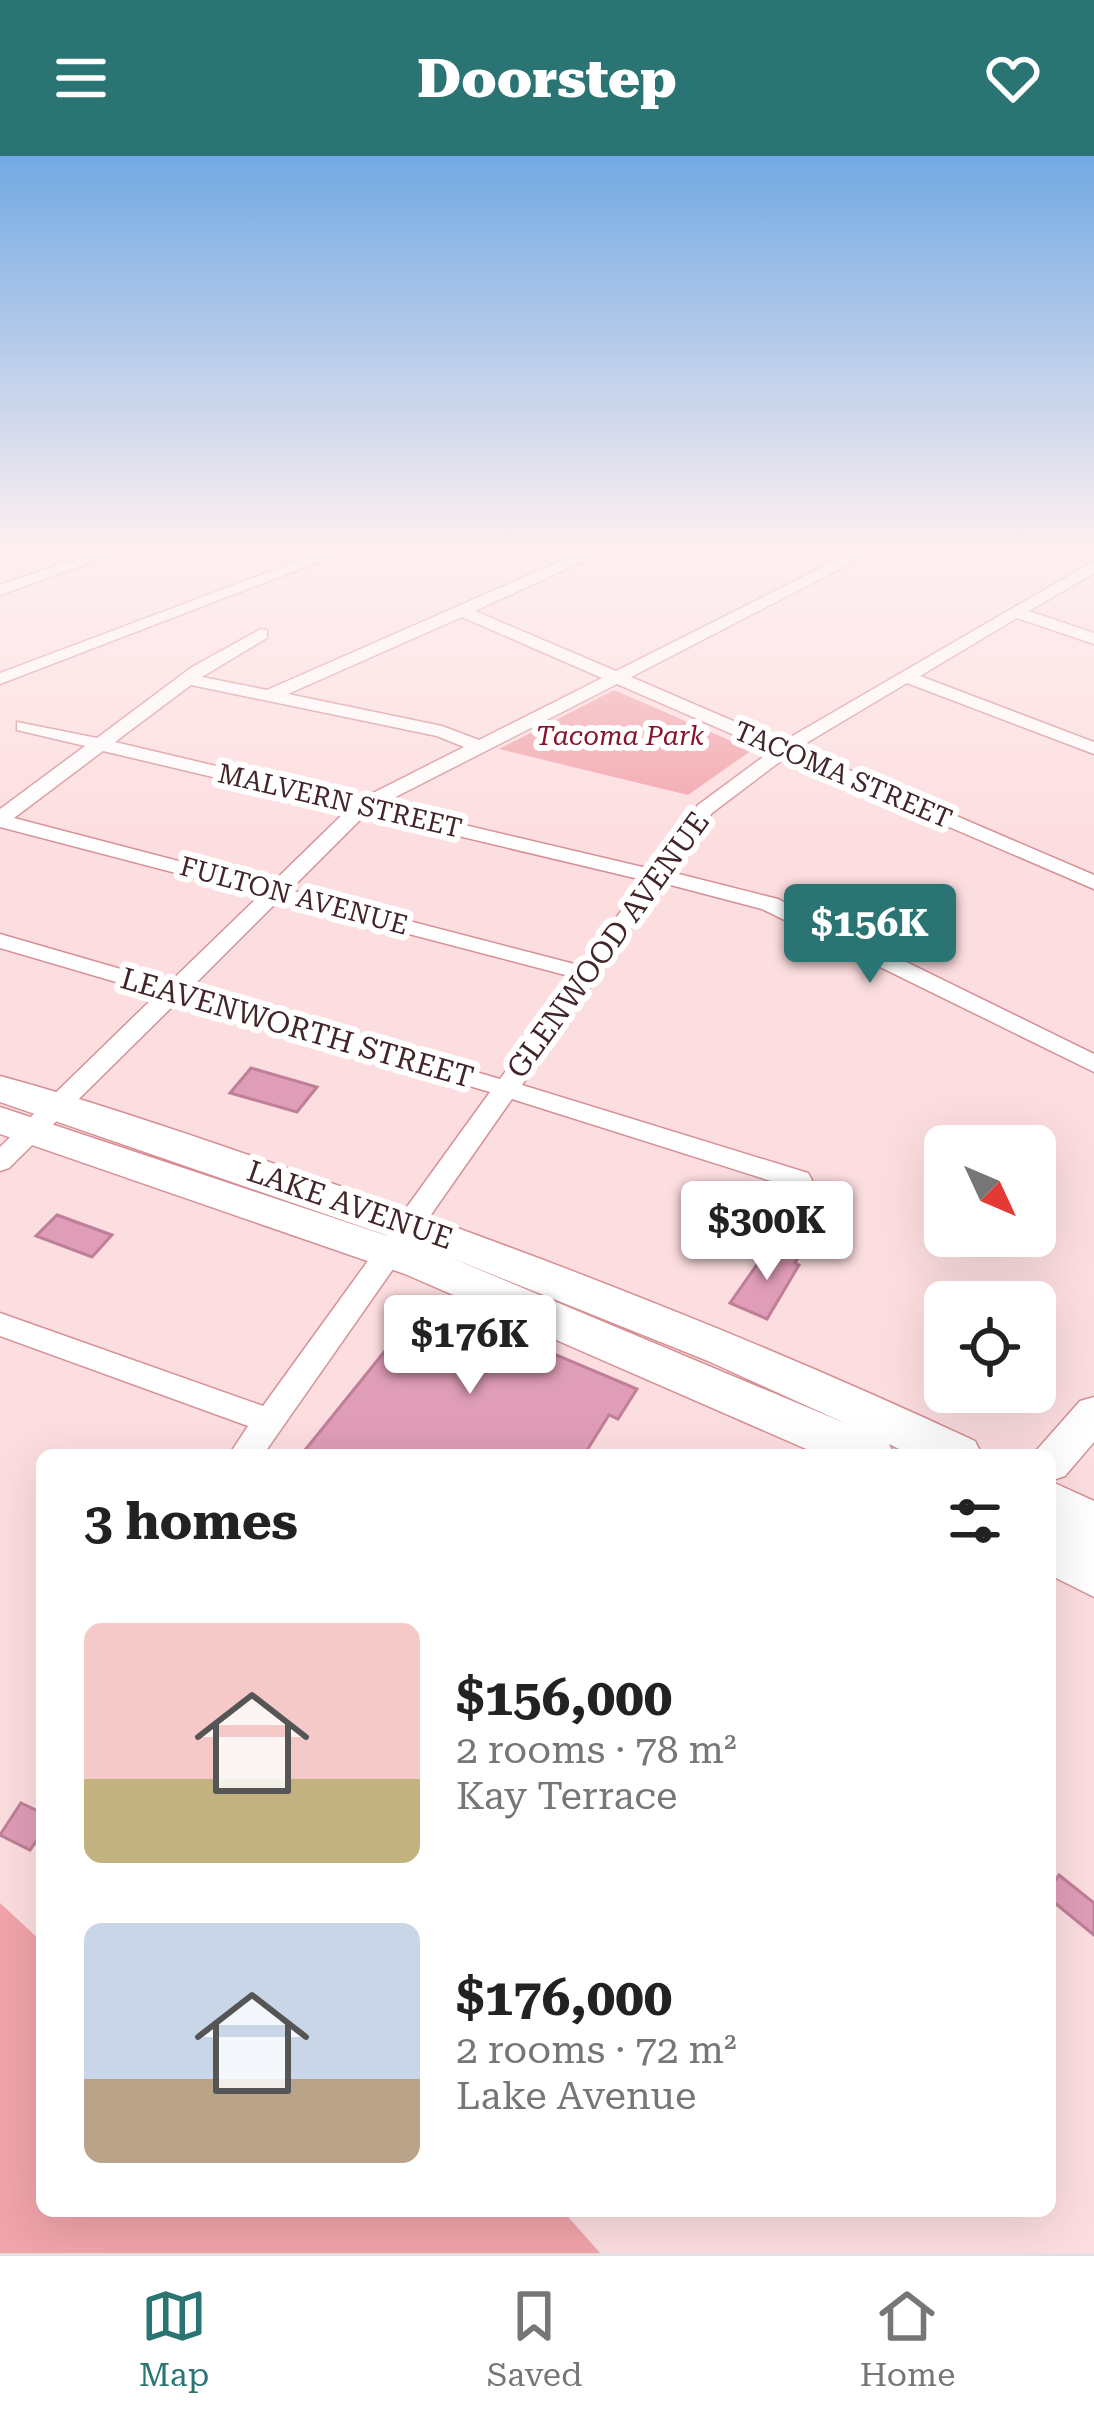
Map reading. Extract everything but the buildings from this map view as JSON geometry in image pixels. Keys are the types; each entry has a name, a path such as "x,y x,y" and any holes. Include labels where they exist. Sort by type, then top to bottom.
{"main road":[{"name":"LAKE AVENUE","path":"0,1089 22,1130 399,1238 819,1391 945,1449"},
{"name":"LAKE AVENUE","path":"399,1238 857,1449"},
{"path":"1056,1457 1094,1413"},
{"path":"1056,1505 1094,1526"},
{"path":"1056,1552 1094,1574"}],"street":[{"path":"0,679 93,644"},
{"path":"0,820 188,679 245,644"},
{"path":"269,696 385,644"},
{"name":"TACOMA STREET","path":"538,644 1094,883"},
{"path":"607,674 664,644"},
{"path":"22,1130 174,991 363,806 469,742 670,644"},
{"name":"GLENWOOD AVENUE","path":"249,1449 715,799 784,749 961,644"},
{"path":"906,676 1094,748"},
{"path":"188,679 469,742"},
{"name":"MALVERN STREET","path":"24,726 770,904 1094,1064"},
{"name":"FULTON AVENUE","path":"0,820 586,974"},
{"name":"LEAVENWORTH STREET","path":"0,941 800,1180"},
{"path":"0,1324 269,1421"}],"green space":[{"name":"Tacoma Park","path":"614,690 752,750 688,795 499,749"},
{"path":"0,1903 36,1936 36,2217 568,2217 600,2253 0,2253"}]}
